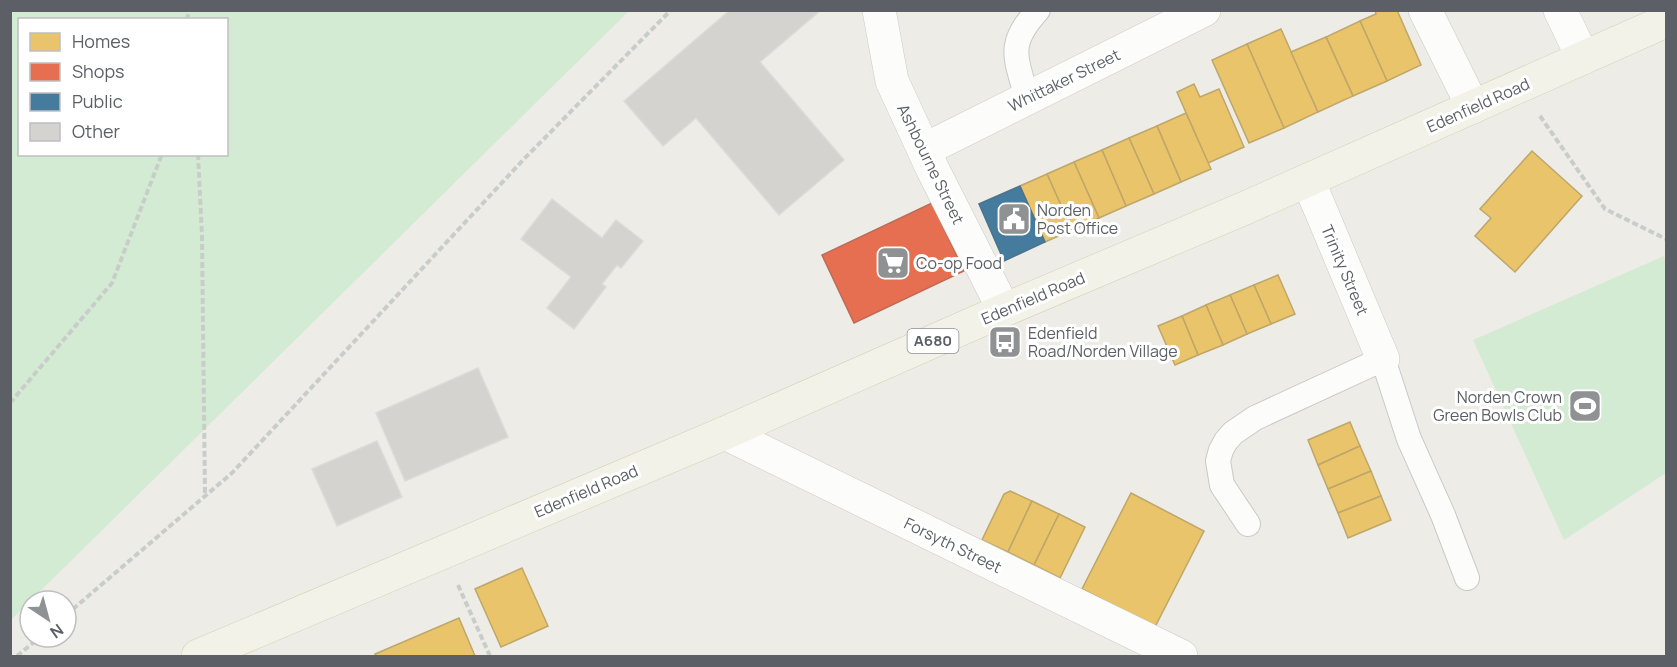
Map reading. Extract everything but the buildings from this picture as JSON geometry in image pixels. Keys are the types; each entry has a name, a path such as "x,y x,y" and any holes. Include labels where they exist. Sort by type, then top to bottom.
{"main road":[{"name":"Edenfield Road","path":"198,657 725,433 1308,180 1666,21"}],"street":[{"name":"Ashbourne Street","path":"879,10 892,81 1004,310"},
{"name":"Whittaker Street","path":"924,150 1204,10"},
{"path":"1425,10 1473,107"},
{"path":"1560,10 1583,58"},
{"name":"Trinity Street","path":"1308,180 1383,359"},
{"name":"Forsyth Street","path":"725,433 1181,657"}],"lane":[{"path":"1028,98 1017,60 1016,42 1025,25 1038,10"},
{"path":"1248,524 1222,485 1218,461 1226,441 1233,433 1255,418 1383,359 1409,439 1443,515 1467,578"}],"path":[{"path":"78,605 232,472 524,159 671,10"},
{"path":"1519,86 1605,209 1666,239"},
{"path":"10,403 112,283 161,156"},
{"path":"198,156 202,236 205,495"},
{"path":"442,552 490,657"}],"green space":[{"path":"11,10 629,10 42,589 18,589 18,613 11,620"},
{"name":"Norden Crown Green Bowls Club","path":"1664,256 1666,263 1666,473 1564,540 1473,340"}],"place":[{"name":"Norden Post Office","path":"1014,219"},
{"name":"Co-op Food","path":"893,263"},
{"name":"Edenfield Road/Norden Village","path":"1005,342"},
{"name":"Norden Crown Green Bowls Club","path":"1585,406"}]}
